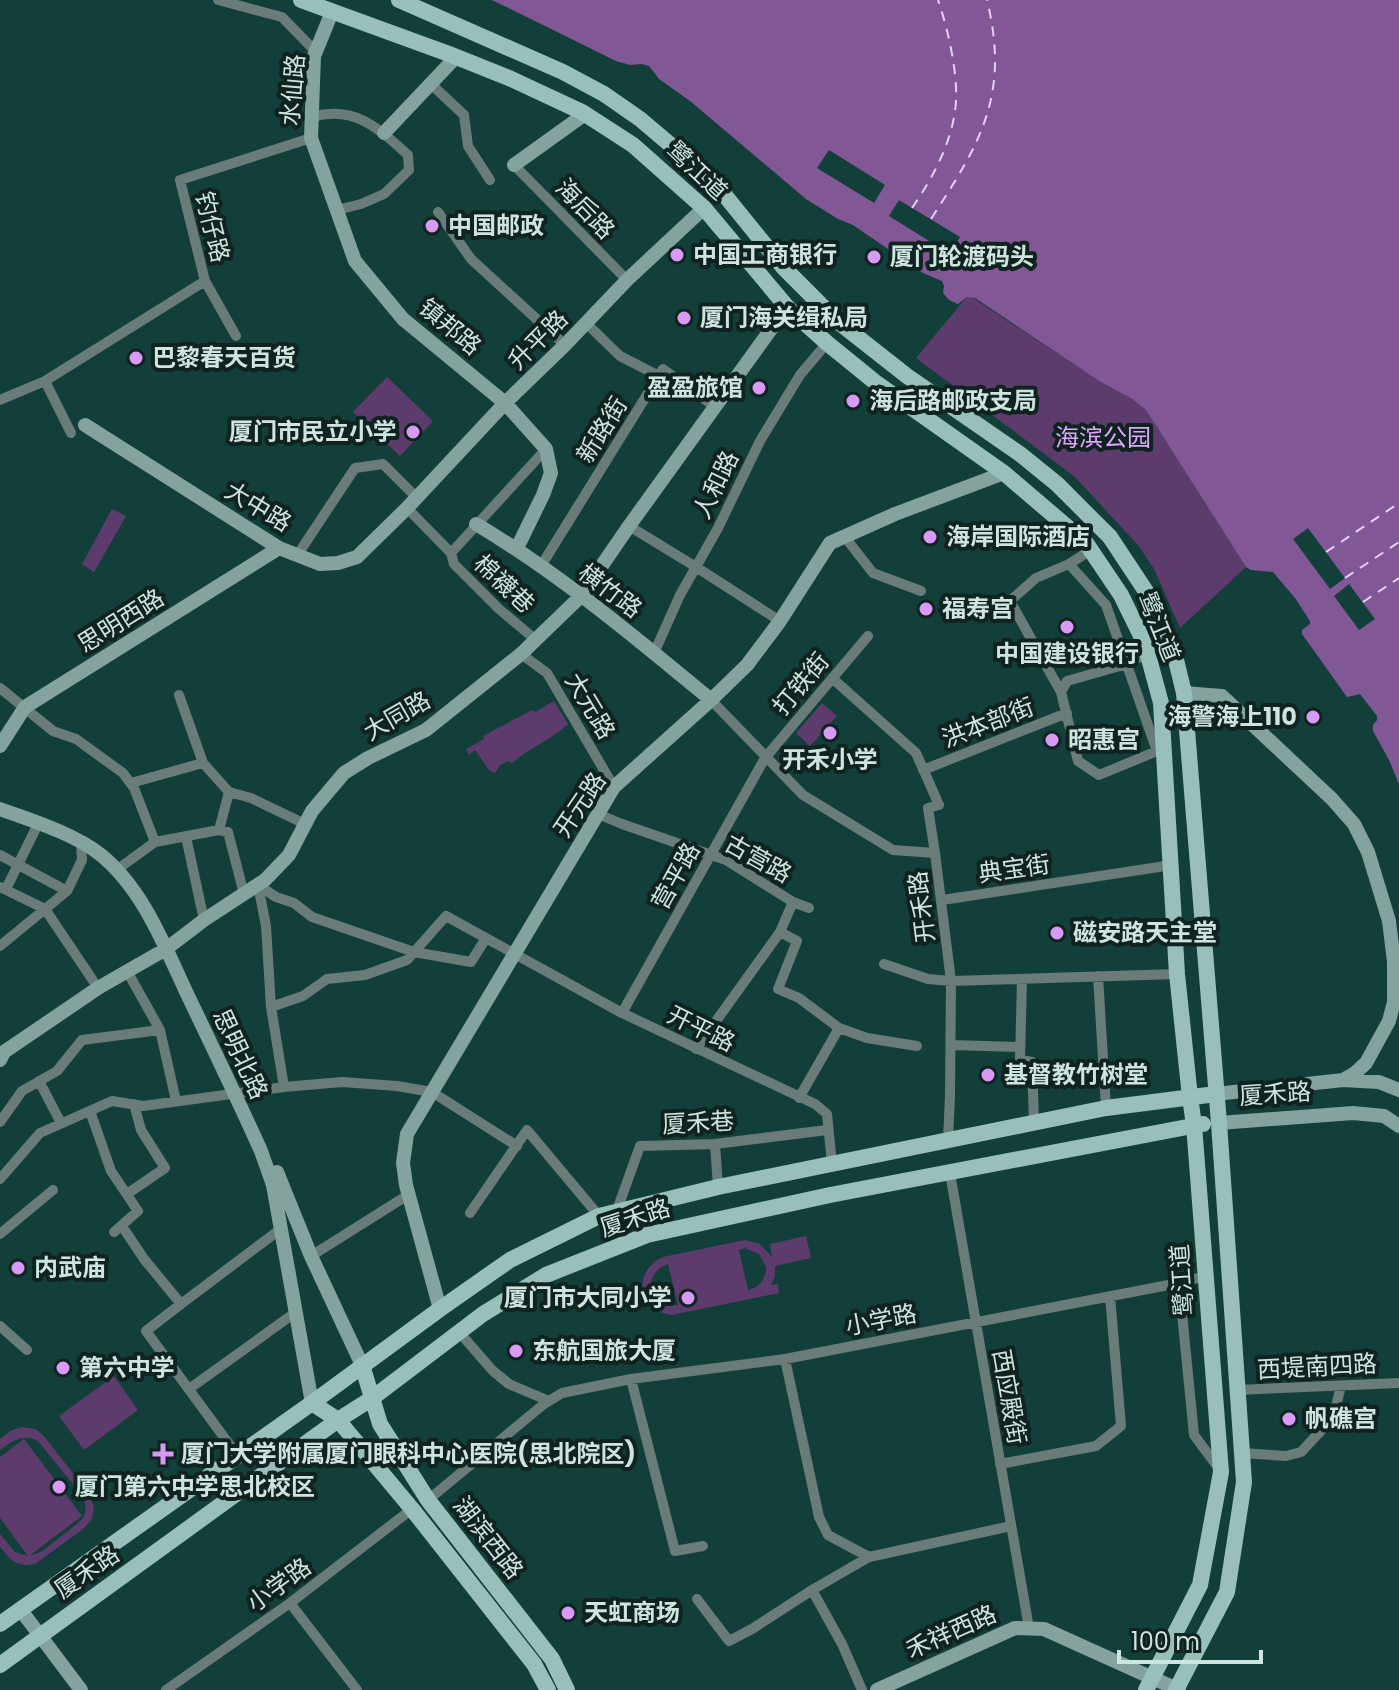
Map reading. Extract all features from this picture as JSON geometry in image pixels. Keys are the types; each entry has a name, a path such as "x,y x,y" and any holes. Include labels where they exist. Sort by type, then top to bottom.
{"main road":[{"name":"鹭江道","path":"301,0 509,78 585,114 633,145 704,208 787,307 875,382 1004,473 1086,543 1121,595 1147,653 1161,703 1161,749 1172,865 1177,974 1194,1125 1221,1472 1200,1585 1149,1684"},
{"name":"鹭江道","path":"399,0 563,72 604,94 640,119 727,198 783,267 837,321 907,376 1020,454 1057,484 1110,537 1149,596 1176,660 1184,693 1244,1482 1227,1592 1177,1690"},
{"name":"厦禾路","path":"0,1624 510,1260 599,1216 718,1187 1106,1108 1216,1094"},
{"name":"厦禾路","path":"0,1665 371,1399 483,1314 546,1275 647,1235 830,1195 1194,1125 1219,1123"},
{"name":"湖滨西路","path":"362,1365 380,1424 428,1500 552,1659 567,1690"},
{"name":"湖滨西路","path":"312,1403 338,1420 412,1509 534,1664 548,1690"}],"street":[{"path":"218,0 282,17 316,52"},
{"name":"水仙路","path":"332,12 314,56 311,138 355,261"},
{"path":"384,133 456,57"},
{"path":"431,84 464,115 468,146 490,180"},
{"path":"312,117 327,113 354,115 384,133 408,155 409,170 384,194 337,210"},
{"path":"514,165 585,114"},
{"name":"钓仔路","path":"0,400 45,381 205,281 180,180 311,138"},
{"name":"海后路","path":"514,165 627,280"},
{"name":"升平路","path":"412,503 505,403 627,280 704,208"},
{"path":"438,212 471,259 565,345"},
{"name":"镇邦路","path":"355,261 403,319 505,403 546,449"},
{"path":"205,281 236,336"},
{"name":"大同路","path":"1,1053 98,988 169,946 265,880 289,855 312,811 344,773 426,730 536,640 581,596 787,307"},
{"path":"586,323 620,356 659,376 663,369 715,407"},
{"name":"人和路","path":"654,653 680,595 718,528 760,441 800,375 827,343"},
{"name":"新路街","path":"541,566 659,376"},
{"path":"45,381 71,433"},
{"name":"大中路","path":"85,425 279,548 320,564 357,557 412,503"},
{"path":"451,553 546,449"},
{"path":"517,548 551,473 546,449"},
{"name":"棉襪巷","path":"298,554 355,468 383,464 451,553 454,564 499,609 536,640"},
{"name":"开元路","path":"440,1309 408,1195 403,1163 407,1134 614,787 747,665 780,621 830,543 895,514 1004,473"},
{"name":"横竹路","path":"476,524 517,548 711,700"},
{"path":"629,526 780,621"},
{"path":"844,536 873,573 921,591"},
{"name":"思明西路","path":"0,746 25,707 279,548"},
{"path":"1069,564 1106,605 1161,749 1099,775 1078,761 1061,692 1010,601 1036,578 1069,564 1091,550"},
{"name":"打铁街","path":"765,758 868,636"},
{"path":"1061,692 1067,681 1127,664 1147,653"},
{"name":"大元路","path":"521,654 547,673 614,787"},
{"path":"832,678 916,753 939,805 928,808 935,853"},
{"path":"0,688 53,731 76,739 123,773 131,783 155,842"},
{"name":"厦禾路","path":"1184,693 1222,696 1332,799 1354,824 1368,852 1389,921 1394,962 1394,1002 1389,1021 1366,1063 1343,1080"},
{"path":"179,695 203,763 229,792 251,798 305,824"},
{"name":"开禾路","path":"711,700 803,795 893,850 935,853 951,981 948,1140"},
{"name":"洪本部街","path":"923,770 1067,713"},
{"name":"营平路","path":"622,1013 765,758"},
{"path":"131,783 203,763"},
{"path":"219,830 229,792"},
{"name":"思明北路","path":"0,801 67,828 111,854 146,896 362,1365"},
{"name":"思明北路","path":"0,809 39,822 100,854 132,887 169,946"},
{"name":"古营路","path":"598,814 726,860 793,902 809,908"},
{"path":"39,822 3,888 45,909 98,988"},
{"path":"122,866 155,842 219,830 228,832 244,894"},
{"path":"186,837 204,920"},
{"path":"0,946 67,891 82,860 81,842"},
{"path":"0,855 67,891"},
{"name":"典宝街","path":"942,900 1172,865"},
{"path":"258,885 276,897 294,903 312,917 414,952 471,962 486,938"},
{"path":"258,885 266,926 271,1007 284,1087"},
{"path":"696,1049 780,932 793,902"},
{"name":"开平路","path":"414,952 446,916 622,1013 815,1104 827,1114 832,1164"},
{"path":"780,932 797,941 778,989 799,998 839,1028 867,1038 917,1046"},
{"path":"271,1007 303,996 327,979 365,975 407,960 414,952"},
{"path":"884,964 928,979 951,981 1177,974"},
{"path":"127,971 160,1030 176,1101"},
{"path":"1098,976 1106,1108"},
{"path":"1022,979 1020,1060 1032,1062 1034,1123"},
{"path":"799,1098 839,1028"},
{"path":"0,1122 22,1091 57,1071 82,1040 160,1030"},
{"path":"951,1045 1020,1047"},
{"name":"厦禾路","path":"1216,1094 1343,1080 1379,1082 1399,1090"},
{"path":"39,1081 61,1123"},
{"path":"0,1179 40,1133 112,1101 143,1106 342,1082 432,1092 517,1146"},
{"name":"思明北路","path":"239,1093 273,1185 312,1403"},
{"path":"127,1194 165,1168 141,1130 134,1104"},
{"path":"90,1111 111,1171 138,1211 118,1229 181,1304"},
{"name":"厦禾路","path":"1219,1123 1353,1113 1384,1116 1399,1126"},
{"path":"470,1213 527,1130 599,1216"},
{"name":"厦禾巷","path":"617,1210 640,1146 715,1144 827,1130"},
{"path":"715,1144 718,1187"},
{"name":"西应殿街","path":"950,1173 1029,1628"},
{"path":"0,1234 53,1190"},
{"path":"311,1256 408,1195"},
{"path":"237,1455 146,1331 282,1228"},
{"path":"291,1280 303,1272 311,1272 322,1279"},
{"name":"小学路","path":"428,1500 562,1393 631,1379 785,1359 1206,1276"},
{"path":"1179,1283 1194,1435 1221,1472"},
{"path":"1000,1464 1096,1446 1121,1426 1110,1296"},
{"path":"189,1389 296,1312"},
{"path":"0,1326 27,1350"},
{"path":"459,1332 493,1371 509,1384 549,1401"},
{"path":"785,1359 819,1517 828,1535 869,1557"},
{"path":"631,1379 675,1551 703,1546"},
{"name":"西堤南四路","path":"1237,1390 1399,1383"},
{"path":"1242,1453 1286,1456 1301,1452 1333,1418 1341,1386"},
{"name":"小学路","path":"166,1690 290,1603 412,1509"},
{"path":"697,1599 729,1641 869,1557 1011,1526"},
{"path":"812,1590 842,1644 862,1690"},
{"path":"290,1603 357,1690"},
{"path":"20,1609 78,1689"},
{"name":"禾祥西路","path":"877,1690 1015,1628 1029,1628 1044,1629 1149,1684 1177,1690"}],"green space":[{"name":"海滨公园","path":"970,296 1146,410 1246,567 1180,628 1154,569 1138,545 1075,477 916,358"},
{"path":"387,377 433,421 400,456 353,412"},
{"path":"112,509 126,516 94,572 82,564"},
{"path":"554,701 568,724 512,763 509,761 500,765 495,773 489,770 475,750 469,755 466,749 484,739 483,736"},
{"path":"822,703 837,716 810,746 796,733"},
{"path":"806,1236 811,1258 775,1266 771,1285 778,1284 779,1293 672,1315 661,1312 646,1299 643,1281 646,1272 663,1257 745,1240 760,1244 772,1257 770,1244","holes":["745,1248 759,1254 766,1267 762,1282 748,1290 739,1250","668,1264 678,1305 660,1302 652,1290 654,1275"]},
{"path":"114,1376 138,1410 84,1450 59,1416"},
{"path":"22,1427 35,1429 43,1435 90,1495 94,1508 92,1519 83,1529 35,1564 25,1565 10,1559 0,1547 0,1534 15,1552 28,1556 0,1518 0,1457 24,1439 82,1516 29,1556 41,1552 78,1523 83,1518 86,1509 81,1494 38,1441 22,1438 0,1450 0,1439"}],"shaded area":[{"path":"492,0 1399,0 1399,784 1373,731 1377,716 1360,694 1347,697 1302,634 1310,621 1273,572 1246,567 1146,410 975,298 967,297 958,304 949,300 943,293 942,281 923,273 853,225 806,199 690,101 659,79 649,66 616,61"}],"pier":[{"path":"829,150 885,185 874,203 817,168"},
{"path":"899,200 960,237 950,254 889,216"},
{"path":"1308,528 1345,578 1330,589 1293,539"},
{"path":"1349,584 1375,619 1359,630 1334,596"}],"ferry route":[{"path":"912,208 939,162 955,111 954,70 938,0"},
{"path":"931,219 977,141 993,91 995,63 987,0"},
{"path":"1326,552 1399,503"},
{"path":"1345,578 1399,542"},
{"path":"1363,602 1399,578"}],"place":[{"name":"中国邮政","path":"432,226"},
{"name":"中国工商银行","path":"677,255"},
{"name":"厦门轮渡码头","path":"874,257"},
{"name":"厦门海关缉私局","path":"684,318"},
{"name":"巴黎春天百货","path":"136,358"},
{"name":"盈盈旅馆","path":"759,388"},
{"name":"海后路邮政支局","path":"853,401"},
{"name":"厦门市民立小学","path":"413,432"},
{"name":"海岸国际酒店","path":"930,537"},
{"name":"福寿宫","path":"926,609"},
{"name":"中国建设银行","path":"1067,627"},
{"name":"海警海上110","path":"1313,717"},
{"name":"开禾小学","path":"830,733"},
{"name":"昭惠宫","path":"1052,740"},
{"name":"磁安路天主堂","path":"1057,933"},
{"name":"基督教竹树堂","path":"988,1075"},
{"name":"内武庙","path":"18,1268"},
{"name":"厦门市大同小学","path":"688,1298"},
{"name":"东航国旅大厦","path":"516,1351"},
{"name":"第六中学","path":"63,1368"},
{"name":"帆礁宫","path":"1289,1419"},
{"name":"厦门大学附属厦门眼科中心医院(思北院区)","path":"163,1454"},
{"name":"厦门第六中学思北校区","path":"59,1487"},
{"name":"天虹商场","path":"568,1613"}]}
